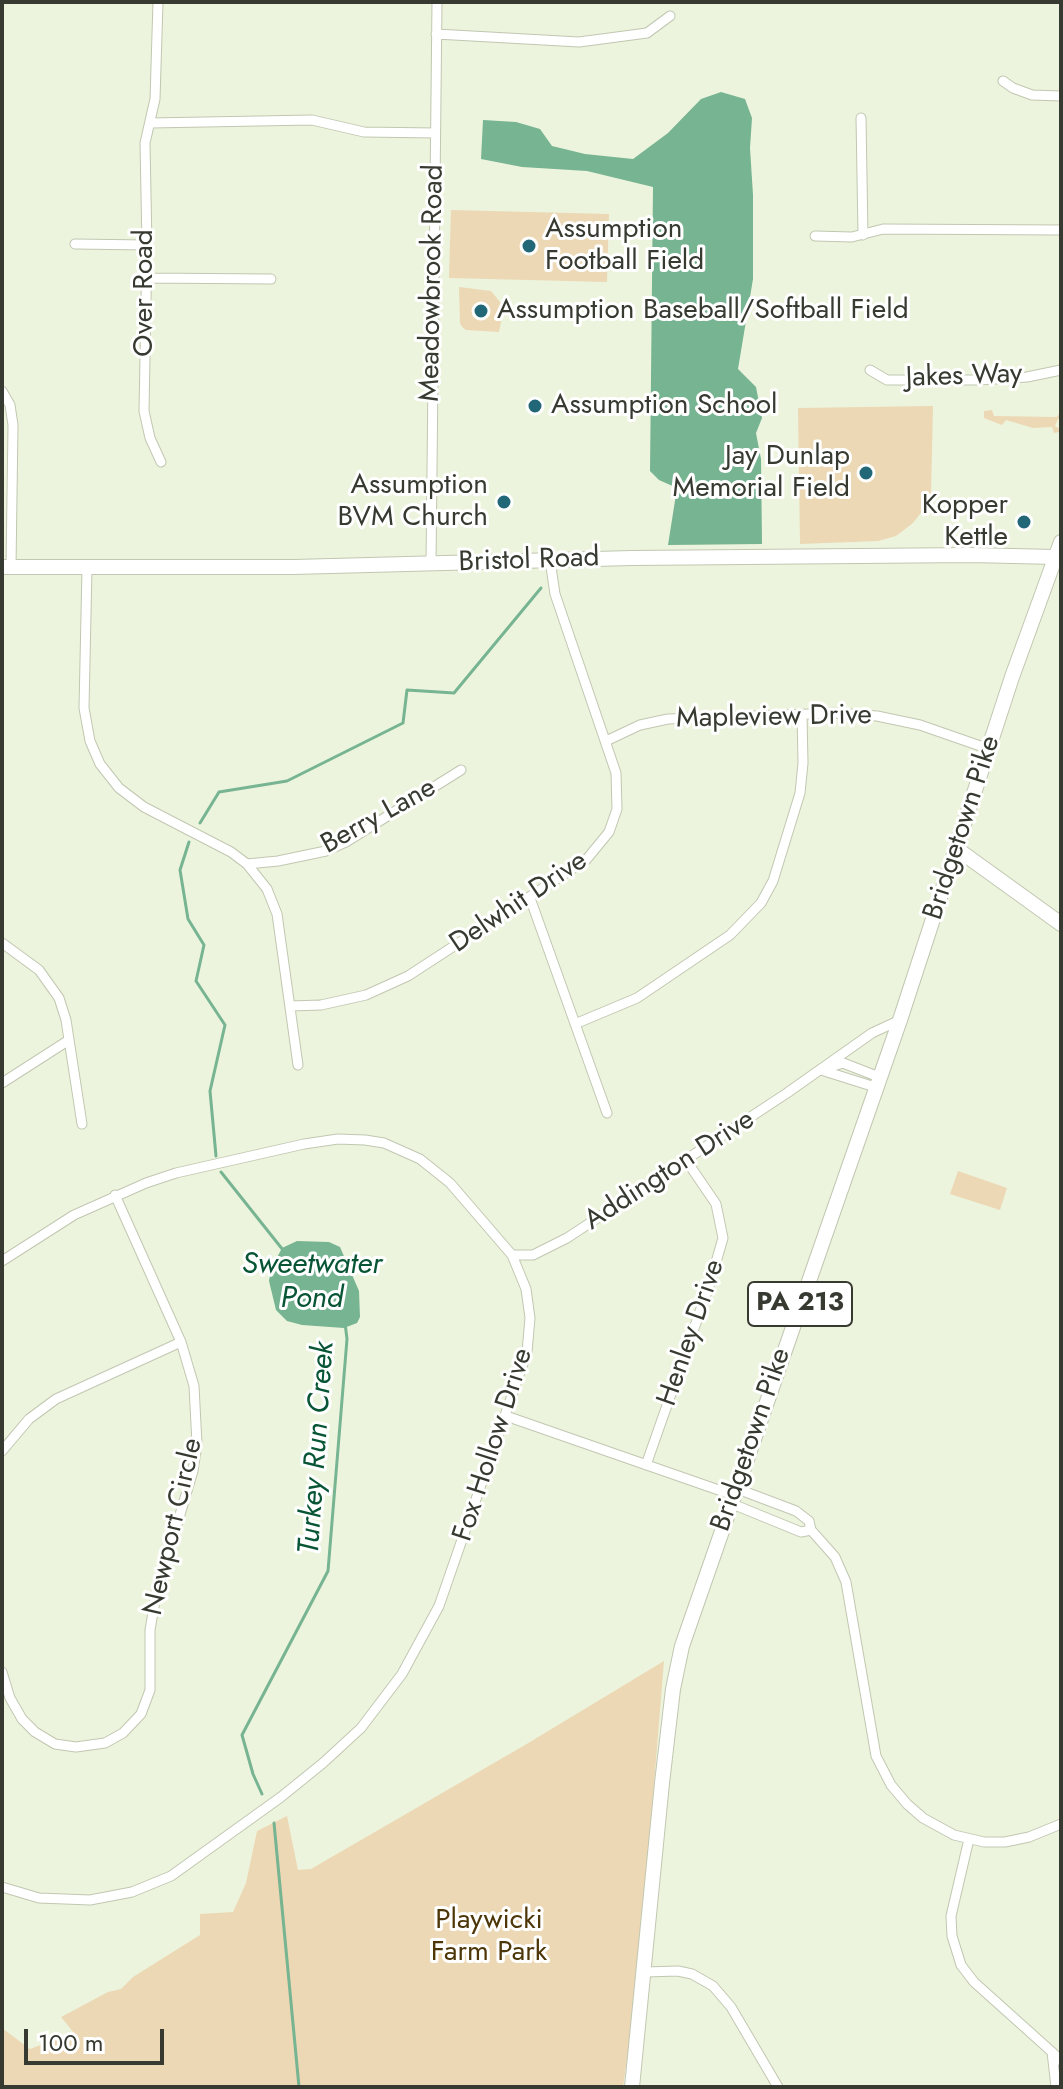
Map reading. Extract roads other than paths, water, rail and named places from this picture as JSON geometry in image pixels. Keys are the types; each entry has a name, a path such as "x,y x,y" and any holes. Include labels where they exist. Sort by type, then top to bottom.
{"main road":[{"name":"Bridgetown Pike","path":"632,2087 673,1689 682,1646 900,1020 1061,542"},
{"name":"Bristol Road","path":"7,567 431,564 902,555 1055,557"},
{"path":"957,849 1061,924"}],"street":[{"name":"Over Road","path":"158,2 155,99 144,152 147,245 144,411 150,438 161,462"},
{"name":"Meadowbrook Road","path":"431,564 437,2"},
{"path":"436,34 579,42 647,33 670,16"},
{"path":"1003,81 1032,95 1061,96"},
{"path":"861,118 863,235"},
{"path":"151,123 312,120 364,132 435,133"},
{"path":"815,236 863,235 883,229 1061,230"},
{"path":"75,244 147,245"},
{"path":"146,278 271,279"},
{"name":"Jakes Way","path":"870,370 887,380 979,380 1027,377 1061,370"},
{"path":"2,391 10,405 13,425 7,567"},
{"name":"Delwhit Drive","path":"290,1006 337,1002 381,989 408,976 586,860 609,832 617,809 618,785 555,594 550,560"},
{"path":"87,568 84,708 90,741 100,764 119,788 144,807 231,852 247,864 267,889 277,914 298,1065"},
{"path":"575,1024 637,998 730,935 761,903 773,881 800,793 802,714"},
{"name":"Mapleview Drive","path":"606,741 640,725 668,719 802,714 877,716 920,725 989,749"},
{"name":"Berry Lane","path":"247,864 326,851 346,842 461,770"},
{"path":"530,898 607,1113"},
{"path":"2,943 39,970 54,988 63,1009 82,1124"},
{"name":"Addington Drive","path":"512,1255 533,1255 567,1238 872,1033 900,1020"},
{"path":"2,1083 69,1040"},
{"path":"821,1070 843,1063 877,1082"},
{"name":"Fox Hollow Drive","path":"2,1261 74,1215 115,1195 176,1173 304,1144 338,1139 365,1140 402,1150 428,1164 450,1183 512,1255 526,1289 530,1336 506,1416 439,1606 428,1630 388,1694 349,1740 239,1829 184,1868 144,1888 90,1900 39,1898 2,1887"},
{"name":"Henley Drive","path":"646,1465 723,1238 716,1204 686,1160"},
{"name":"Newport Circle","path":"2,1672 10,1698 22,1719 35,1732 55,1744 76,1747 105,1743 123,1733 141,1714 150,1690 150,1630 156,1595 193,1471 198,1415 194,1386 181,1342 115,1195"},
{"path":"2,1451 29,1419 56,1399 181,1342"},
{"path":"506,1416 733,1495 796,1511 809,1521 811,1530 835,1557 846,1582 869,1729 883,1771 899,1796 923,1818 954,1835 969,1839 1014,1841 1061,1824"},
{"path":"733,1495 801,1532 811,1530"},
{"path":"969,1839 951,1916 952,1936 961,1965 974,1982 1061,2061"},
{"path":"645,1972 678,1971 692,1974 713,1986 731,2007 778,2087"},
{"path":"1052,2052 1056,2087"}],"water":[{"path":"721,92 745,99 752,118 753,279 738,369 756,387 762,418 756,433 761,459 762,544 668,545 677,488 659,480 650,471 653,187 587,171 522,167 481,159 483,120 516,122 540,129 552,146 585,154 633,159 668,133 701,99"},
{"name":"Sweetwater Pond","path":"297,1241 329,1242 340,1247 359,1291 360,1317 357,1323 344,1328 302,1325 287,1321 276,1310 269,1281 271,1269 282,1248"}],"waterway":[{"name":"Turkey Run Creek","path":"200,823 219,792 287,781 403,723 407,690 454,693 541,588"},
{"name":"Turkey Run Creek","path":"189,842 180,870 188,919 204,945 196,981 225,1025 210,1091 216,1156"},
{"name":"Turkey Run Creek","path":"221,1172 283,1250"},
{"name":"Turkey Run Creek","path":"262,1794 242,1735 328,1571 347,1339 345,1323"},
{"name":"Turkey Run Creek","path":"274,1823 299,2087"}],"place":[{"name":"Assumption Football Field","path":"529,246"},
{"name":"Assumption Baseball/Softball Field","path":"481,311"},
{"name":"Assumption School","path":"535,406"},
{"name":"Jay Dunlap Memorial Field","path":"866,473"},
{"name":"Assumption BVM Church","path":"504,502"},
{"name":"Kopper Kettle","path":"1024,522"}],"park label":[{"name":"Playwicki Farm Park","path":"489,1937"}]}
